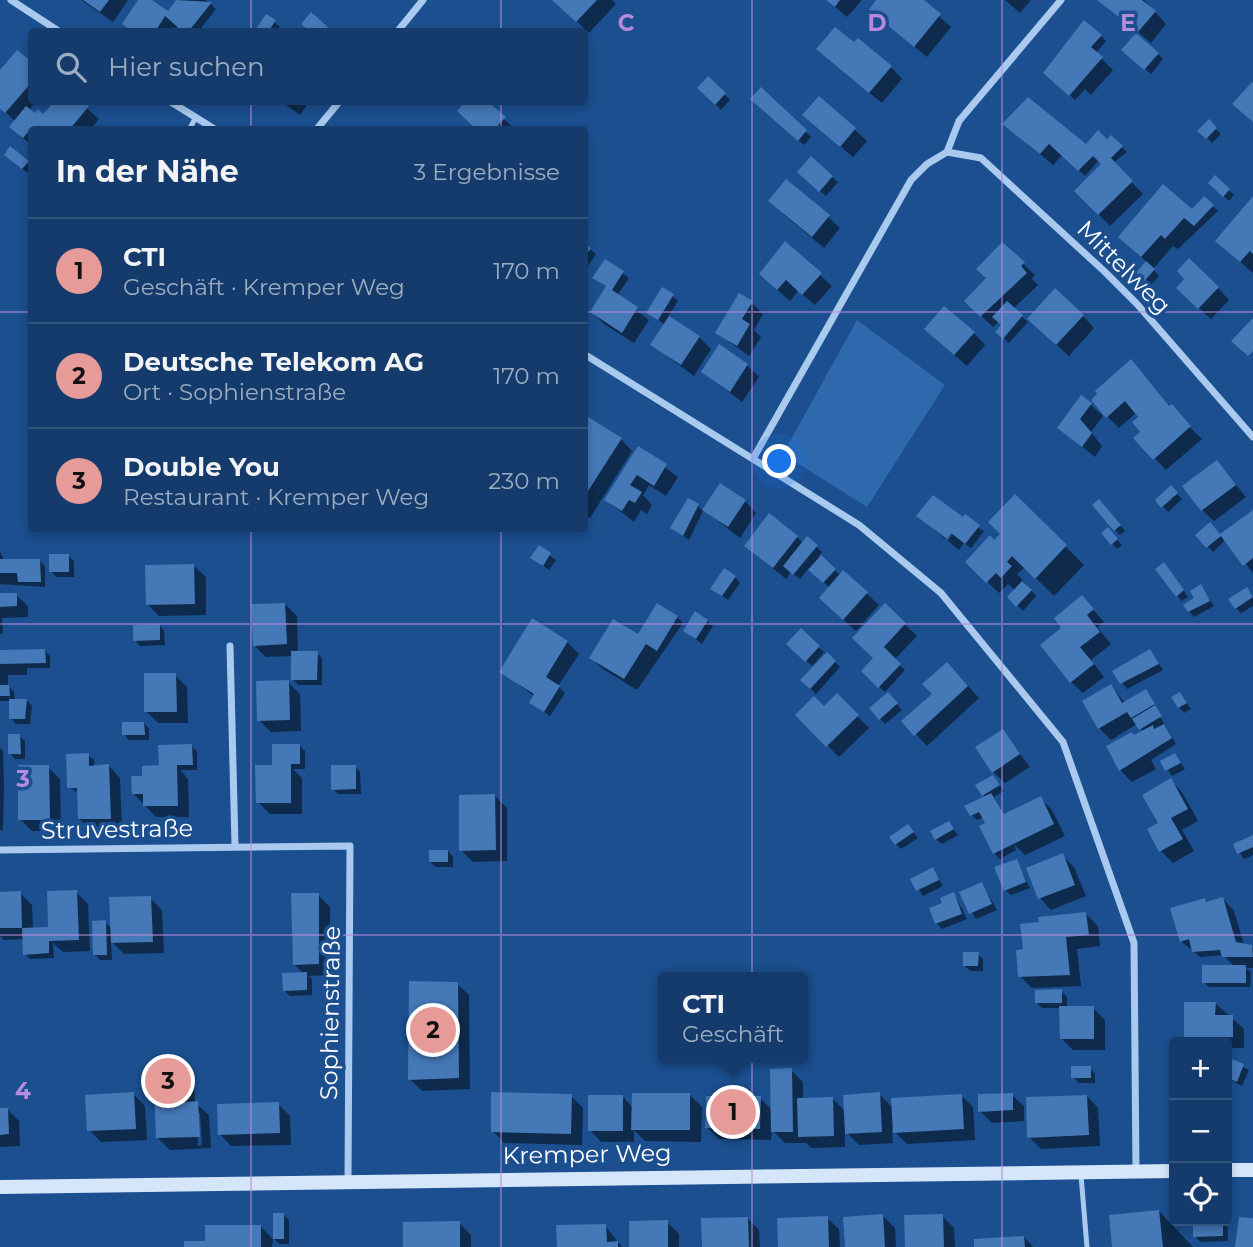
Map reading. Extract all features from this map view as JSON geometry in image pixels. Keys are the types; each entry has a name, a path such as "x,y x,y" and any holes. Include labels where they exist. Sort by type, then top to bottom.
{"street":[{"path":"11,0 54,28"},
{"path":"400,28 423,0"},
{"path":"754,457 911,180 927,164 947,152 959,121 1061,0"},
{"path":"176,105 209,126"},
{"path":"319,126 337,105"},
{"name":"Mittelweg","path":"947,152 981,158 1104,271 1137,304 1253,437"},
{"path":"588,357 754,457 859,525 941,593 1063,743 1134,943 1136,1171"},
{"path":"230,646 235,846"},
{"name":"Struvestraße","path":"0,850 351,846"},
{"name":"Sophienstraße","path":"348,1180 351,846"},
{"path":"1232,1170 1253,1170"},
{"name":"Kremper Weg","path":"0,1186 1169,1171"}],"lane":[{"path":"191,126 196,117"},
{"path":"1080,1172 1087,1247"}],"shaded area":[{"path":"857,320 945,385 867,507 783,454"}],"building":[{"path":"83,0 109,0 100,12"},
{"path":"138,0 152,0 168,11 176,0 212,2 191,28 178,28 165,16 158,28 128,28 122,24"},
{"path":"552,0 597,0 576,22"},
{"path":"826,0 840,0 835,7"},
{"path":"876,0 924,0 941,14 914,47 869,10"},
{"path":"1097,0 1142,0 1156,11 1138,32"},
{"path":"311,12 328,27 306,28 301,24"},
{"path":"266,14 276,20 271,28 257,28"},
{"path":"1084,20 1102,35 1091,47 1103,57 1069,96 1043,73"},
{"path":"835,27 854,42 858,38 892,66 869,93 816,49"},
{"path":"1136,33 1159,53 1144,70 1121,50"},
{"path":"17,50 28,59 28,87 5,113 0,109 0,70"},
{"path":"708,76 726,93 715,105 697,88"},
{"path":"1253,83 1253,122 1232,104"},
{"path":"761,87 807,130 798,141 750,99"},
{"path":"819,96 856,128 840,147 802,115"},
{"path":"1028,97 1086,144 1098,130 1107,139 1111,135 1123,146 1111,158 1133,181 1098,215 1074,191 1101,164 1093,156 1078,171 1049,144 1040,154 1002,124"},
{"path":"51,105 89,106 72,126 28,126 28,132 23,138 9,127 26,106 35,113 38,109 43,114"},
{"path":"462,105 492,105 506,117 499,126 473,126 457,111"},
{"path":"1209,119 1217,128 1206,139 1197,131"},
{"path":"10,146 28,162 22,169 4,155"},
{"path":"811,156 833,176 819,192 797,172"},
{"path":"1215,175 1230,189 1223,197 1208,183"},
{"path":"786,179 830,215 812,237 768,201"},
{"path":"1163,184 1192,209 1204,196 1214,205 1194,226 1184,218 1165,239 1161,235 1141,257 1118,237"},
{"path":"1253,196 1253,254 1250,251 1240,262 1215,241"},
{"path":"785,241 822,273 802,295 786,280 777,290 759,274"},
{"path":"1002,242 1025,262 1021,266 1027,273 980,317 964,301 986,278 976,269"},
{"path":"1189,258 1219,287 1198,309 1176,288 1184,279 1177,271"},
{"path":"605,259 624,271 612,290 638,307 622,333 590,312 606,286 592,278"},
{"path":"1146,261 1155,269 1142,284 1133,276"},
{"path":"662,287 674,294 658,320 646,313"},
{"path":"1055,288 1084,315 1056,345 1027,319"},
{"path":"739,293 753,301 742,319 750,324 737,346 715,333"},
{"path":"1007,301 1023,315 1003,339 995,332 1001,325 992,317"},
{"path":"944,306 975,332 954,355 924,329"},
{"path":"669,316 700,336 681,365 650,345"},
{"path":"1253,318 1253,351 1248,356 1231,341"},
{"path":"719,344 748,364 730,392 701,372"},
{"path":"1131,359 1169,406 1172,404 1191,426 1153,460 1133,438 1140,432 1132,422 1138,417 1125,401 1106,418 1091,400 1097,394 1095,391"},
{"path":"1081,395 1092,403 1080,419 1092,433 1082,447 1057,428"},
{"path":"588,417 622,438 588,491"},
{"path":"638,446 667,464 654,486 637,475 630,485 642,492 635,503 629,500 622,511 604,500"},
{"path":"1217,460 1236,485 1201,511 1182,486"},
{"path":"720,483 746,500 728,527 702,510"},
{"path":"1171,485 1178,493 1161,508 1155,500"},
{"path":"1015,494 1067,545 1035,579 1012,556 1007,562 1012,566 1001,578 996,573 986,583 965,562 990,535 994,540 1000,534 988,522"},
{"path":"933,495 963,517 965,514 980,525 965,544 951,533 947,539 916,516"},
{"path":"688,498 699,504 683,536 670,528"},
{"path":"1099,499 1121,525 1114,531 1092,505"},
{"path":"1253,510 1253,558 1243,566 1221,536 1206,548 1195,535 1210,522 1220,534"},
{"path":"769,513 798,536 773,568 744,546"},
{"path":"1108,527 1118,539 1111,545 1101,533"},
{"path":"807,536 818,545 793,575 783,566"},
{"path":"539,545 551,553 543,566 530,558"},
{"path":"49,554 69,554 69,572 49,572"},
{"path":"821,555 836,569 823,583 808,570"},
{"path":"0,559 40,559 41,582 18,582 17,573 0,573"},
{"path":"1164,562 1184,590 1176,597 1155,569"},
{"path":"194,564 195,604 146,605 145,565"},
{"path":"724,568 736,576 722,596 710,589"},
{"path":"843,570 868,592 843,620 819,598"},
{"path":"1022,581 1032,590 1016,607 1007,597"},
{"path":"1201,584 1210,601 1188,612 1183,605 1194,598 1190,591"},
{"path":"1247,587 1253,597 1235,609 1228,599"},
{"path":"0,593 17,593 17,606 0,607"},
{"path":"1082,595 1094,609 1087,615 1100,632 1080,647 1094,664 1070,683 1040,645 1061,628 1054,618"},
{"path":"285,603 287,644 253,646 251,604"},
{"path":"657,603 678,616 657,651 646,644 624,679 589,658 613,619 638,634"},
{"path":"885,603 906,623 884,647 901,664 878,688 861,671 873,658 852,638"},
{"path":"695,611 708,620 696,639 683,631"},
{"path":"532,618 568,641 546,677 560,686 544,712 529,703 534,694 499,672"},
{"path":"160,624 160,640 133,641 133,625"},
{"path":"801,628 820,646 805,662 786,644"},
{"path":"45,649 46,663 0,664 0,650"},
{"path":"1150,649 1159,664 1120,684 1112,671"},
{"path":"291,651 318,651 317,680 291,680"},
{"path":"827,652 836,661 810,689 800,680"},
{"path":"947,662 968,686 914,736 901,721 932,694 922,684"},
{"path":"144,673 176,673 177,712 144,712"},
{"path":"289,680 290,720 257,721 256,681"},
{"path":"1111,684 1122,703 1146,689 1155,704 1131,718 1127,712 1098,729 1082,701"},
{"path":"0,685 9,685 10,696 0,696"},
{"path":"888,692 898,703 879,720 869,708"},
{"path":"1180,692 1187,703 1178,708 1171,697"},
{"path":"837,693 859,715 826,747 795,715 814,696 824,706"},
{"path":"9,699 27,699 25,719 9,719"},
{"path":"1155,705 1162,716 1139,730 1132,719"},
{"path":"122,722 144,722 145,735 122,735"},
{"path":"1164,724 1172,738 1119,771 1106,746 1132,732 1134,735 1153,725 1154,729"},
{"path":"1003,729 1020,754 992,773 975,747"},
{"path":"8,734 20,734 21,754 8,754"},
{"path":"192,744 193,765 177,765 178,806 143,806 143,794 132,794 131,776 142,776 142,766 159,765 158,745"},
{"path":"272,744 300,744 300,764 291,764 291,803 256,803 255,765 272,765"},
{"path":"89,753 89,766 109,764 111,819 78,819 77,788 67,788 66,754"},
{"path":"1175,753 1181,763 1165,771 1160,761"},
{"path":"18,765 49,765 50,820 18,820"},
{"path":"331,765 356,765 356,789 331,790"},
{"path":"993,775 1000,785 982,796 975,785"},
{"path":"1171,778 1188,809 1171,818 1183,839 1159,852 1147,829 1158,823 1142,795"},
{"path":"991,793 1004,814 1041,796 1054,824 993,854 979,826 985,823 979,812 970,816 964,806"},
{"path":"495,794 496,850 459,851 459,795"},
{"path":"949,821 954,829 935,840 930,831"},
{"path":"908,824 914,832 895,845 889,837"},
{"path":"1253,835 1253,847 1237,854 1233,844"},
{"path":"429,850 448,850 448,862 429,862"},
{"path":"1063,853 1075,885 1038,899 1026,868"},
{"path":"1017,859 1026,882 1004,891 994,867"},
{"path":"933,867 939,880 916,891 910,879"},
{"path":"982,882 992,904 969,914 959,892"},
{"path":"77,890 79,940 49,941 49,953 23,955 22,928 48,927 47,891"},
{"path":"21,891 22,928 0,928 0,892"},
{"path":"954,892 962,914 935,924 929,908 942,903 940,898"},
{"path":"291,893 319,893 319,964 293,965"},
{"path":"151,896 153,942 111,943 109,897"},
{"path":"1223,897 1236,942 1252,945 1253,957 1222,957 1220,950 1192,952 1189,939 1180,942 1170,908 1205,898 1206,902"},
{"path":"1086,912 1089,935 1066,937 1070,975 1018,977 1016,950 1023,949 1020,924 1039,922 1038,917"},
{"path":"106,920 107,955 93,955 92,921"},
{"path":"963,952 979,952 978,966 963,966"},
{"path":"1202,965 1246,965 1246,983 1202,983"},
{"path":"307,972 307,990 283,991 282,973"},
{"path":"409,981 458,982 459,1078 408,1080"},
{"path":"1062,989 1062,1003 1035,1003 1035,990"},
{"path":"1184,1002 1216,1002 1215,1015 1233,1015 1233,1037 1184,1037"},
{"path":"1059,1006 1094,1006 1094,1039 1060,1039"},
{"path":"1232,1059 1244,1064 1237,1082 1232,1080"},
{"path":"182,1060 184,1102 198,1101 200,1137 156,1138 153,1061"},
{"path":"1071,1066 1091,1066 1091,1078 1071,1078"},
{"path":"792,1068 793,1132 771,1132 770,1069"},
{"path":"134,1092 136,1129 87,1131 85,1095"},
{"path":"491,1092 572,1094 571,1134 491,1132"},
{"path":"880,1092 882,1132 845,1134 843,1095"},
{"path":"632,1093 690,1093 690,1130 631,1130"},
{"path":"1013,1093 1013,1110 978,1112 978,1094"},
{"path":"962,1094 964,1129 893,1133 891,1098"},
{"path":"588,1095 623,1095 623,1131 588,1131"},
{"path":"1087,1095 1089,1135 1027,1138 1026,1097"},
{"path":"706,1096 761,1096 760,1129 705,1128"},
{"path":"833,1097 834,1136 798,1137 797,1098"},
{"path":"279,1102 280,1133 218,1135 217,1104"},
{"path":"0,1108 8,1108 9,1134 0,1135"},
{"path":"1159,1210 1163,1247 1112,1247 1109,1215"},
{"path":"273,1213 284,1213 284,1239 273,1239"},
{"path":"883,1214 885,1247 845,1247 843,1217"},
{"path":"943,1214 944,1247 905,1247 904,1215"},
{"path":"828,1216 829,1247 778,1247 777,1218"},
{"path":"748,1217 749,1247 702,1247 701,1218"},
{"path":"1239,1217 1253,1218 1253,1247 1235,1247"},
{"path":"668,1220 668,1247 629,1247 629,1221"},
{"path":"460,1221 460,1247 403,1247 403,1222"},
{"path":"606,1224 607,1242 618,1241 618,1247 557,1247 556,1225"},
{"path":"205,1225 261,1225 261,1247 184,1247 184,1241 205,1241"},
{"path":"1193,1226 1223,1226 1223,1236 1193,1237"},
{"path":"1024,1236 1025,1247 974,1247 974,1239"}],"place":[{"name":"Deutsche Telekom AG","path":"433,1030"},
{"name":"Double You","path":"168,1081"},
{"name":"CTI","path":"733,1112"}]}
